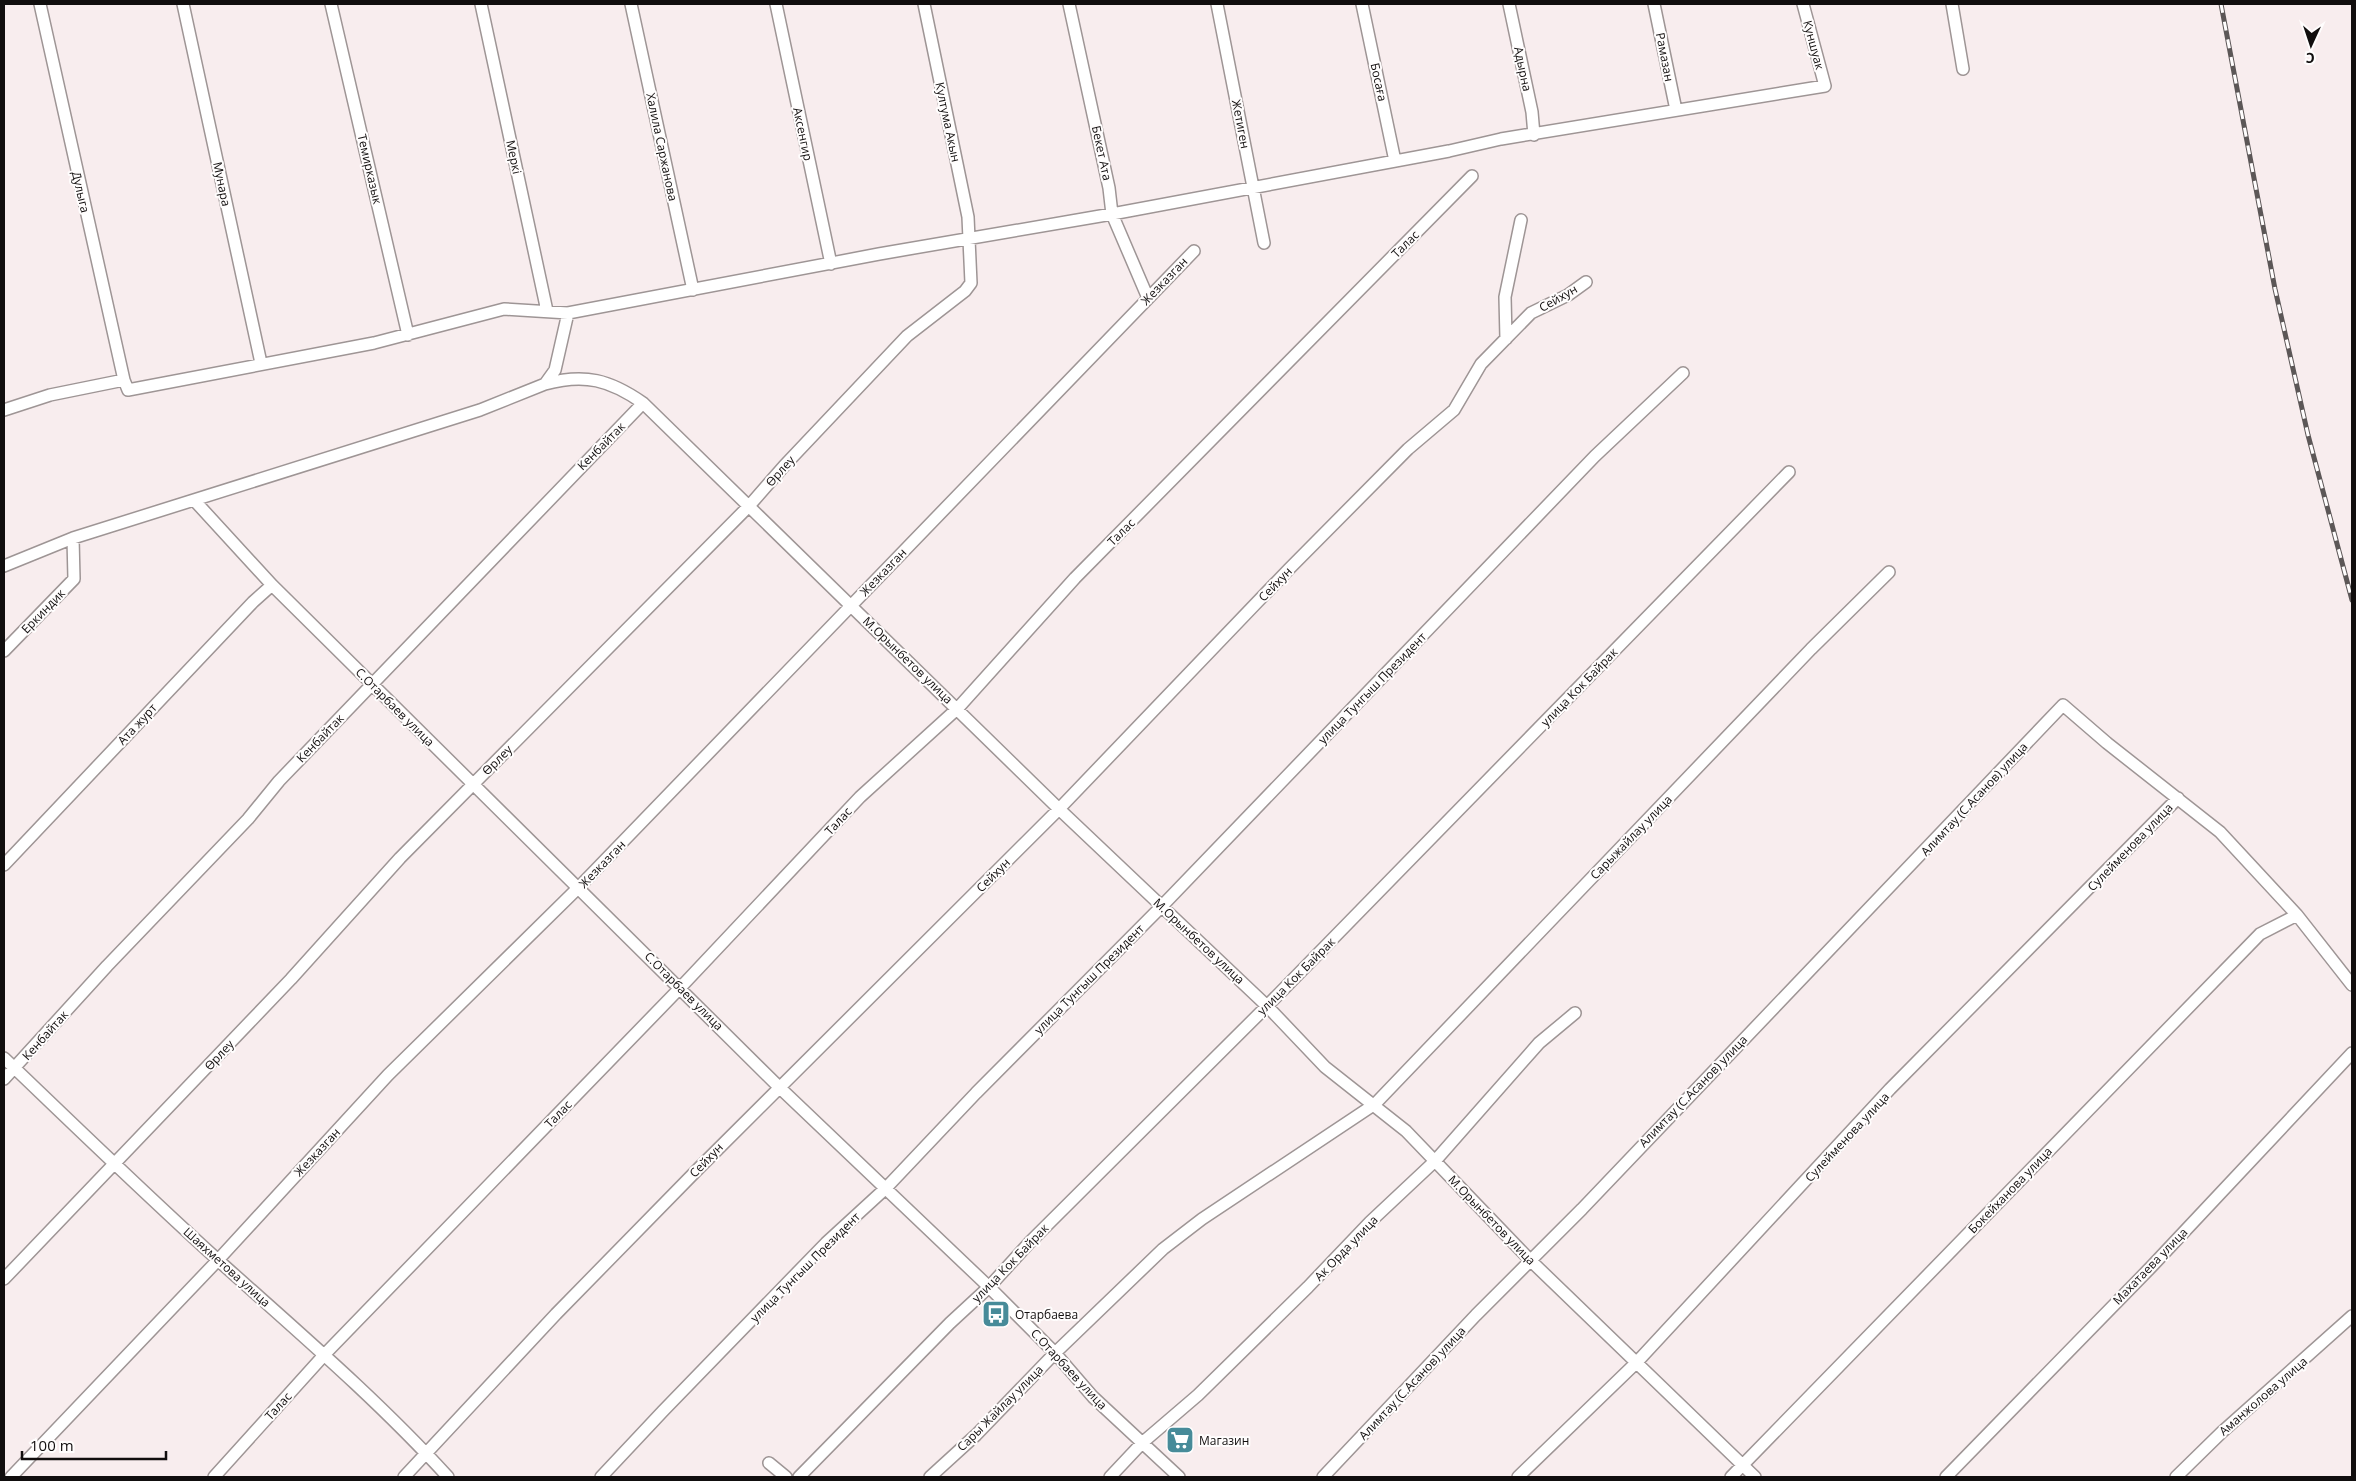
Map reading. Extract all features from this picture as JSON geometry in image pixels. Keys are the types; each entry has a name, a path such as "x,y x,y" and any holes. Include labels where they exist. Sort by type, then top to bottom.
{"street":[{"name":"Дулыга","path":"40,4 124,380"},
{"name":"Мунара","path":"183,4 260,363"},
{"name":"Темирказык","path":"332,4 408,335"},
{"name":"Меркі","path":"482,4 547,311"},
{"name":"Халила Саржанова","path":"631,4 693,290"},
{"name":"Аксенгир","path":"776,4 831,264"},
{"name":"Култума Акын","path":"924,4 968,217 968,240"},
{"name":"Бекет Ата","path":"1069,4 1109,188 1112,214 1148,298"},
{"name":"Жетиген","path":"1217,4 1264,244"},
{"name":"Босаға","path":"1362,4 1395,161"},
{"name":"Адырна","path":"1510,4 1532,112 1534,135"},
{"name":"Рамазан","path":"1654,4 1676,110"},
{"name":"Куншуак","path":"1676,110 1825,86 1803,4"},
{"path":"1952,4 1963,69"},
{"path":"4,410 50,395 124,380 128,390 260,363 374,344 504,309 568,313 1254,188 1501,139 1676,110"},
{"name":"Талас","path":"214,1477 325,1354 680,988 860,797 958,708 1075,578 1472,176"},
{"path":"1506,339 1505,297 1521,220"},
{"name":"Өрлеу","path":"4,1279 76,1202 115,1165 290,979 400,858 749,506 784,466 907,336 965,291 971,282 968,240"},
{"name":"Жезказган","path":"10,1477 218,1260 388,1076 579,887 1194,251"},
{"name":"Сейхун","path":"404,1477 556,1314 779,1086 1059,809 1408,449 1454,410 1481,364 1531,313 1568,295 1586,282"},
{"path":"545,384 555,370 568,313"},
{"name":"улица Тунгыш Президент","path":"601,1477 826,1243 886,1188 976,1093 1162,906 1595,456 1682,373"},
{"name":"М.Орынбетов улица","path":"4,566 74,538 480,410 545,384 566,378 585,378 623,389 643,403 958,708 1059,809 1267,1006 1325,1067 1375,1104 1406,1131 1530,1260 1755,1477"},
{"name":"Кенбайтак","path":"4,1079 107,966 248,819 278,781 643,403"},
{"name":"улица Кок Байрак","path":"799,1477 950,1322 989,1287 1030,1242 1267,1006 1789,472"},
{"name":"С.Отарбаев улица","path":"194,500 272,585 779,1086 989,1287 1055,1353 1093,1397 1178,1477"},
{"name":"Еркиндик","path":"4,650 74,579 74,538"},
{"name":"Сарыжайлау улица","path":"1113,1297 1163,1249 1202,1219 1375,1104 1811,649 1889,572"},
{"name":"Ата журт","path":"4,865 253,602 272,585"},
{"name":"Алимтау (С.Асанов) улица","path":"1323,1477 1530,1260 1582,1209 1653,1133 1869,911 2063,705 2107,744 2178,798"},
{"path":"2178,798 2220,832 2297,915 2352,985"},
{"name":"Сулейменова улица","path":"1518,1477 1637,1362 1890,1089 2178,798"},
{"name":"Бокейханова улица","path":"1731,1477 2260,934 2297,915"},
{"name":"Ак Орда улица","path":"1110,1477 1142,1443 1198,1395 1308,1287 1370,1222 1435,1161 1539,1043 1575,1013"},
{"name":"Махатаева улица","path":"1946,1477 2152,1266 2352,1053"},
{"name":"Шаяхметова улица","path":"4,1058 115,1165 218,1260 325,1354 448,1477"},
{"name":"Сары Жайлау улица","path":"930,1477 976,1435 1055,1353 1113,1297"},
{"name":"Аманжолова улица","path":"2176,1477 2222,1432 2352,1316"},
{"path":"769,1463 786,1477"}],"railway":[{"path":"2221,4 2275,289 2308,435 2352,600"}],"place":[{"name":"Отарбаева","path":"996,1314"},
{"name":"Магазин","path":"1180,1440"}]}
